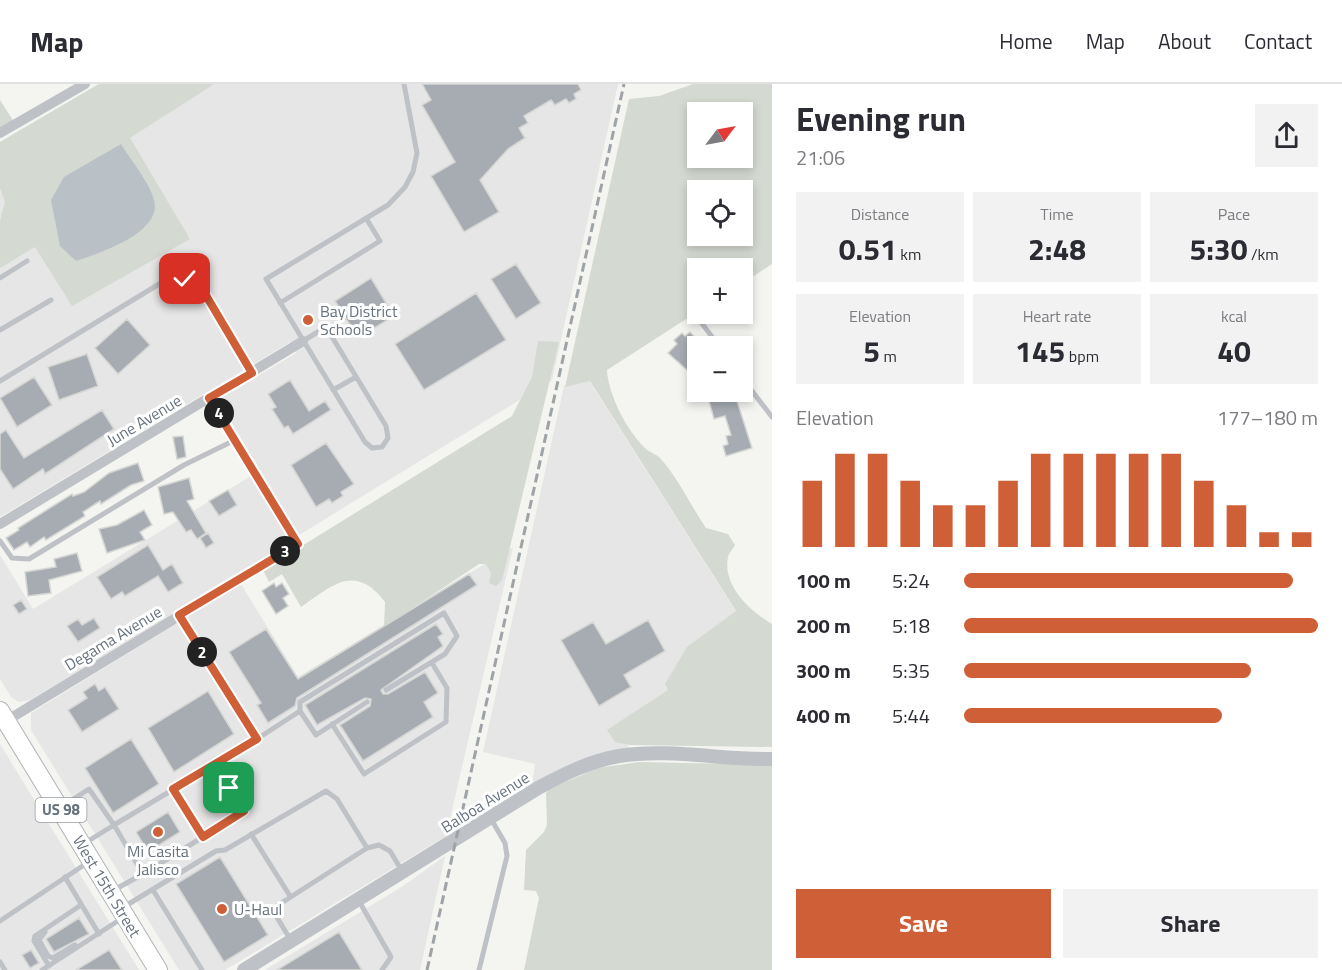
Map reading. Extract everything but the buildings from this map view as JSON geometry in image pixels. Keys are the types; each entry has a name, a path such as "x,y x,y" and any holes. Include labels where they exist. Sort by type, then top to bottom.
{"highway":[{"name":"West 15th Street","path":"2,715 158,970"}],"street":[{"path":"0,133 85,84"},
{"name":"June Avenue","path":"0,524 303,341"},
{"path":"209,398 235,440"},
{"name":"Degama Avenue","path":"2,715 179,615 298,544 235,440"},
{"name":"Balboa Avenue","path":"244,970 558,777 605,759 642,754 772,759"}],"lane":[{"path":"303,341 326,327 388,431 388,438 382,447 375,448 366,443 303,341 266,279 394,200 405,187 415,166 417,142 404,84"},
{"path":"280,303 380,241 366,218"},
{"path":"0,278 27,261"},
{"path":"0,381 164,280 185,279 204,292 252,373"},
{"path":"0,330 51,300"},
{"path":"702,324 711,336"},
{"path":"333,390 356,377"},
{"path":"753,392 772,417"},
{"path":"0,541 12,558 29,560 184,465 235,440"},
{"path":"367,702 316,735 300,711 300,702 444,613 457,636 445,654 386,690"},
{"path":"179,615 257,739"},
{"path":"332,724 364,774 446,722 447,688 432,663"},
{"path":"0,921 65,877 114,825 300,711"},
{"path":"110,891 144,873 244,811 229,788"},
{"path":"60,808 89,789 144,873"},
{"path":"173,789 203,837"},
{"path":"42,970 99,934 123,912 153,890 216,851 225,850 326,791 337,799 367,848"},
{"path":"479,970 507,856 506,843 490,817"},
{"path":"251,834 290,896"},
{"path":"291,942 272,909 290,896 367,848 379,845 390,850 403,872"},
{"path":"65,877 99,934"},
{"path":"153,890 202,970"},
{"path":"358,900 391,957 382,970"},
{"path":"49,966 34,940 35,936 81,905"},
{"path":"51,924 39,940 48,956 53,958 77,944 82,945"},
{"path":"0,962 5,970"}],"shaded area":[{"name":"Bay District Schools","path":"99,84 618,84 552,380 299,535 218,400 296,353 290,342 0,517 0,142"},
{"path":"99,84 214,84 130,138 190,239 72,306 35,247 0,268 0,221 5,202 0,188 0,142"},
{"path":"693,84 772,84 772,264 753,276 753,258 687,258 687,318 607,370 615,401 632,432 645,448 667,466 706,528 728,534 735,545 729,556 727,568 729,578 747,605 772,624 772,747 630,745 615,742 607,730 668,690 665,684 687,647 736,611 590,381 565,387 629,99 659,96"},
{"path":"0,100 14,122 0,131"},
{"path":"121,144 152,193 154,212 149,222 127,240 76,261 60,246 51,200 64,177"},
{"path":"538,341 559,342 502,580 496,586 489,583 491,573 486,564 479,564 384,627 385,602 364,583 354,581 334,585 301,607 282,574 269,582 263,570 512,416 532,377"},
{"path":"585,374 757,645 618,731 630,749 532,785 535,764 483,752 564,386"},
{"path":"251,476 284,531 287,542 283,548 30,700 19,702 12,698 0,679 0,555 33,609"},
{"name":"U-Haul","path":"513,547 446,836 225,970 179,970 31,730 31,713 241,584 298,677"},
{"path":"0,744 36,803 139,970 0,970"},
{"path":"639,762 772,765 772,970 524,970 539,898 536,891 524,890 526,850 544,832 547,825 546,793 549,789 598,768"},
{"path":"445,856 420,970 265,970 403,886"}],"railway":[{"path":"427,970 624,84"}],"place":[{"name":"Bay District Schools","path":"308,320"},
{"name":"Mi Casita Jalisco","path":"158,832"},
{"name":"U-Haul","path":"222,909"}],"route":[{"path":"185,279 204,292 252,373 209,398 298,544 179,615 257,739 173,789 203,837 244,811 229,788"}]}
